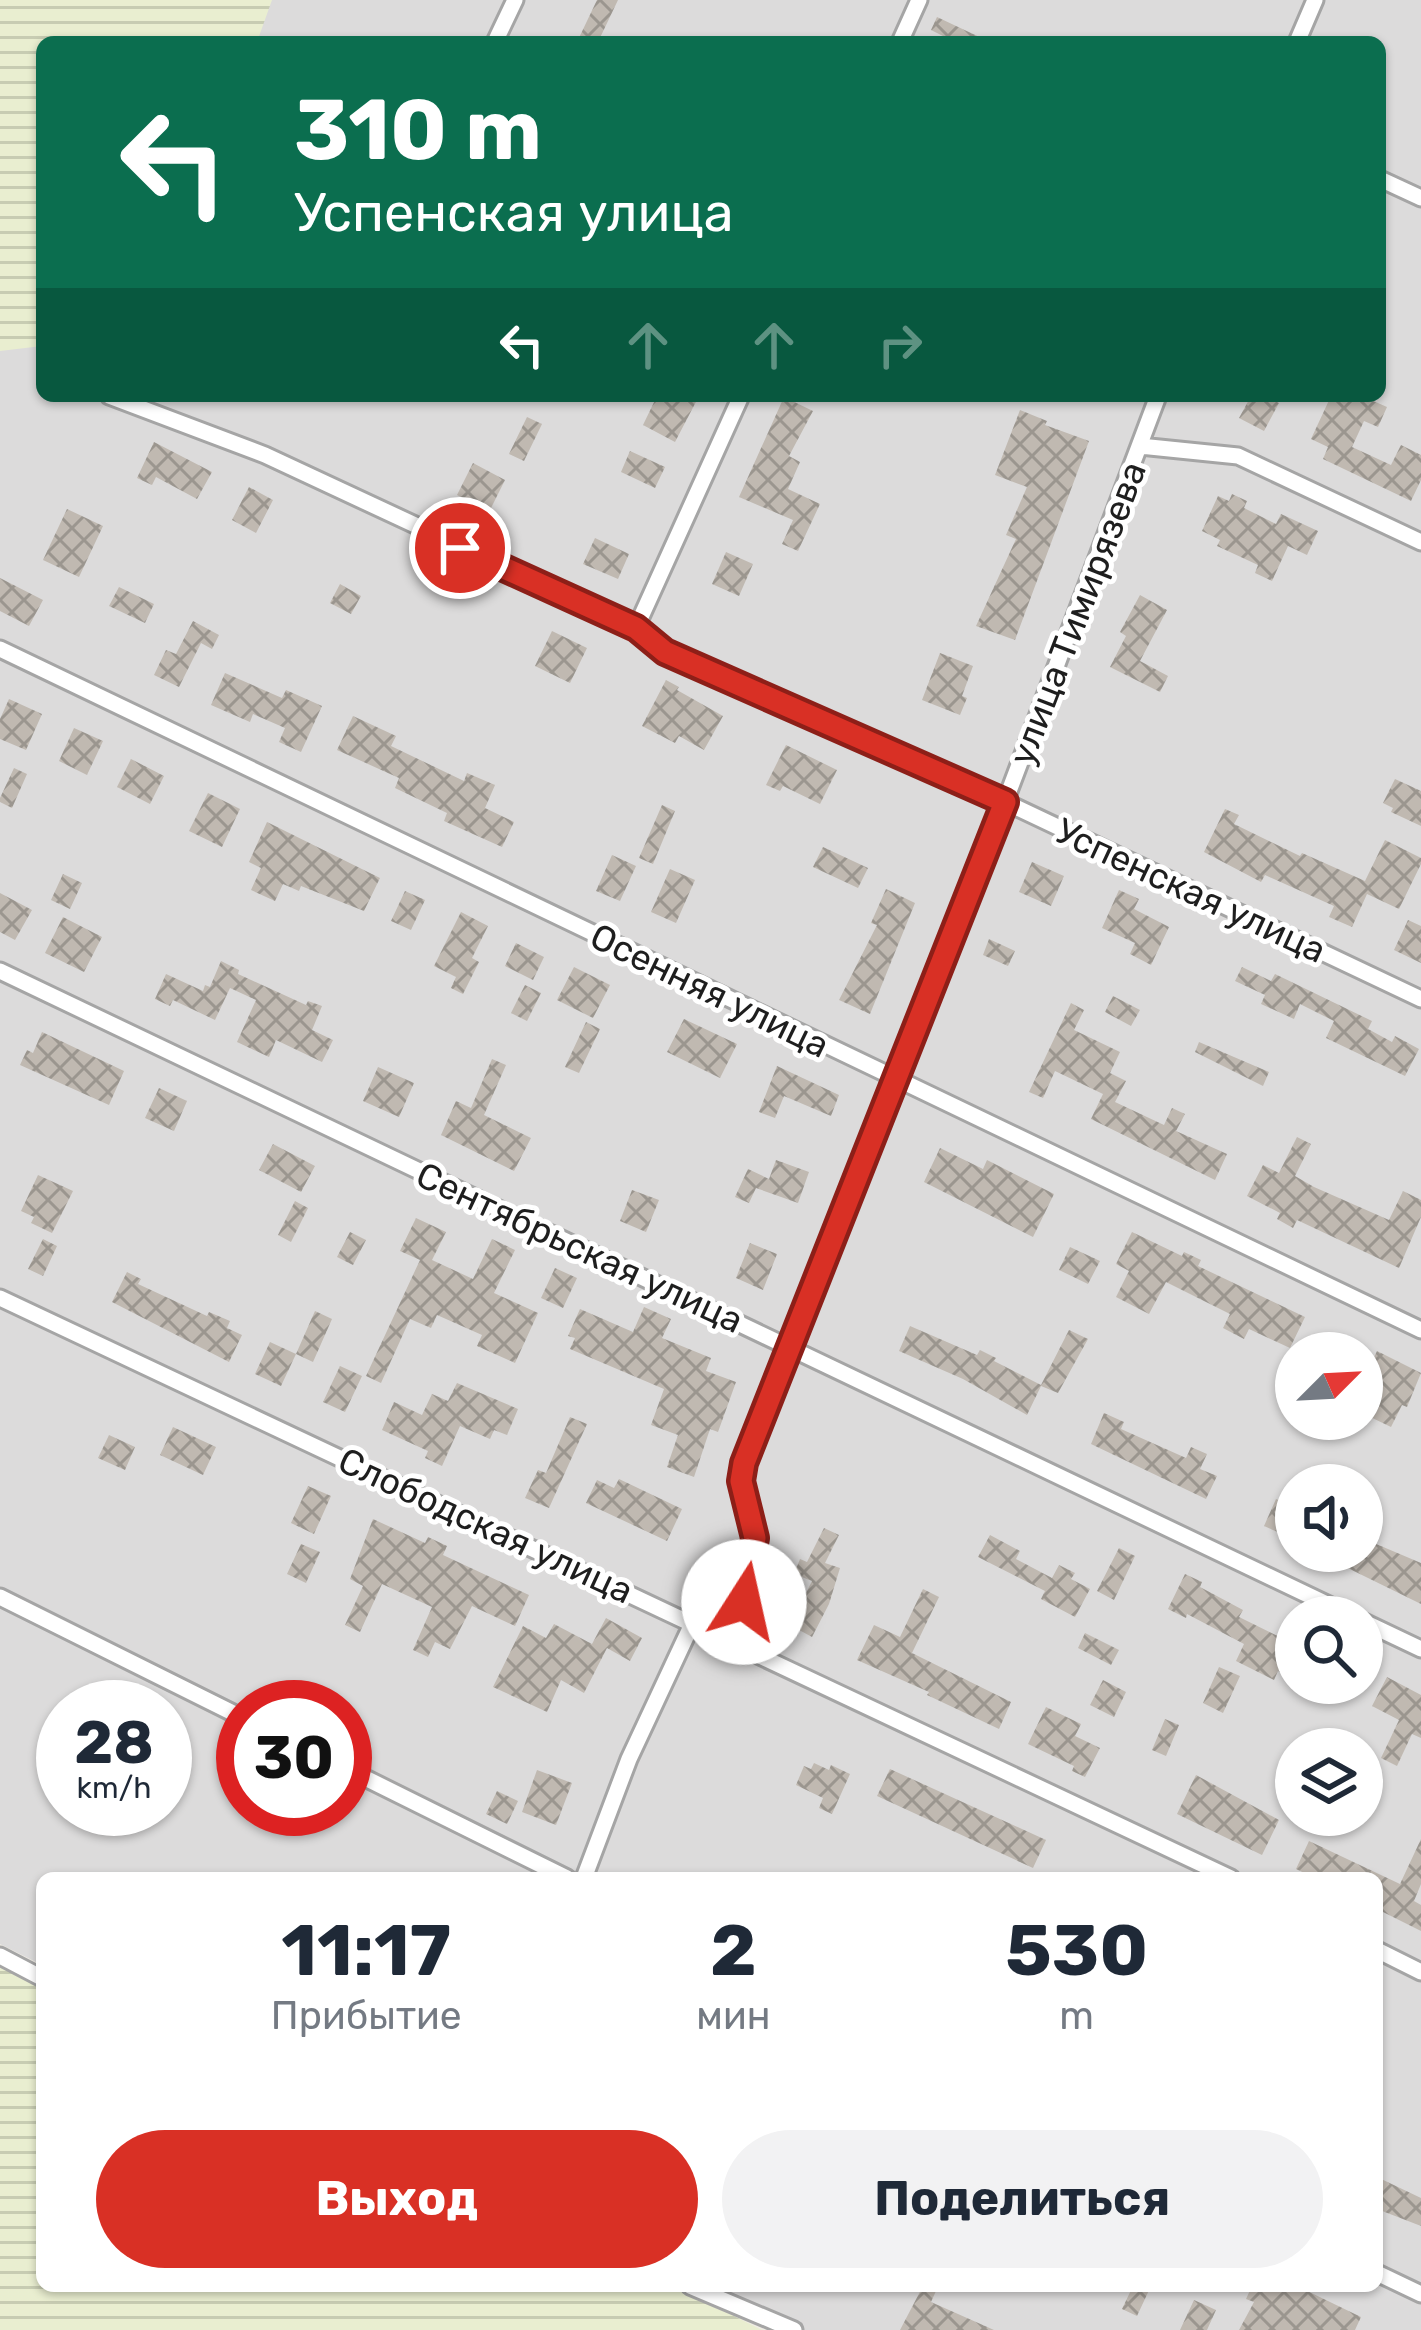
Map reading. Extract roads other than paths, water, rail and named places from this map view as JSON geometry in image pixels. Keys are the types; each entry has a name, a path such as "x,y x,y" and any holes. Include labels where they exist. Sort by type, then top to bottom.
{"street":[{"path":"498,36 515,0"},
{"path":"903,36 919,0"},
{"path":"1300,36 1315,0"},
{"path":"1386,182 1421,198"},
{"name":"Успенская улица","path":"125,402 265,455 636,628 665,652 1005,802 1421,999"},
{"path":"636,628 738,402"},
{"name":"улица Тимирязева","path":"726,1638 752,1572 755,1538 741,1481 744,1463 1005,802 1156,402"},
{"path":"1140,446 1238,456 1421,542"},
{"name":"Осенняя улица","path":"0,649 1421,1330"},
{"name":"Сентябрьская улица","path":"0,971 1310,1596"},
{"name":"Слободская улица","path":"0,1298 1218,1872"},
{"path":"0,1598 216,1705"},
{"path":"586,1872 629,1759 693,1622"},
{"path":"1383,1631 1421,1649"},
{"path":"372,1781 555,1872"},
{"path":"1383,1953 1421,1972"},
{"path":"0,1956 36,1975"},
{"path":"1383,2276 1421,2294"},
{"path":"704,2292 794,2330"}]}
